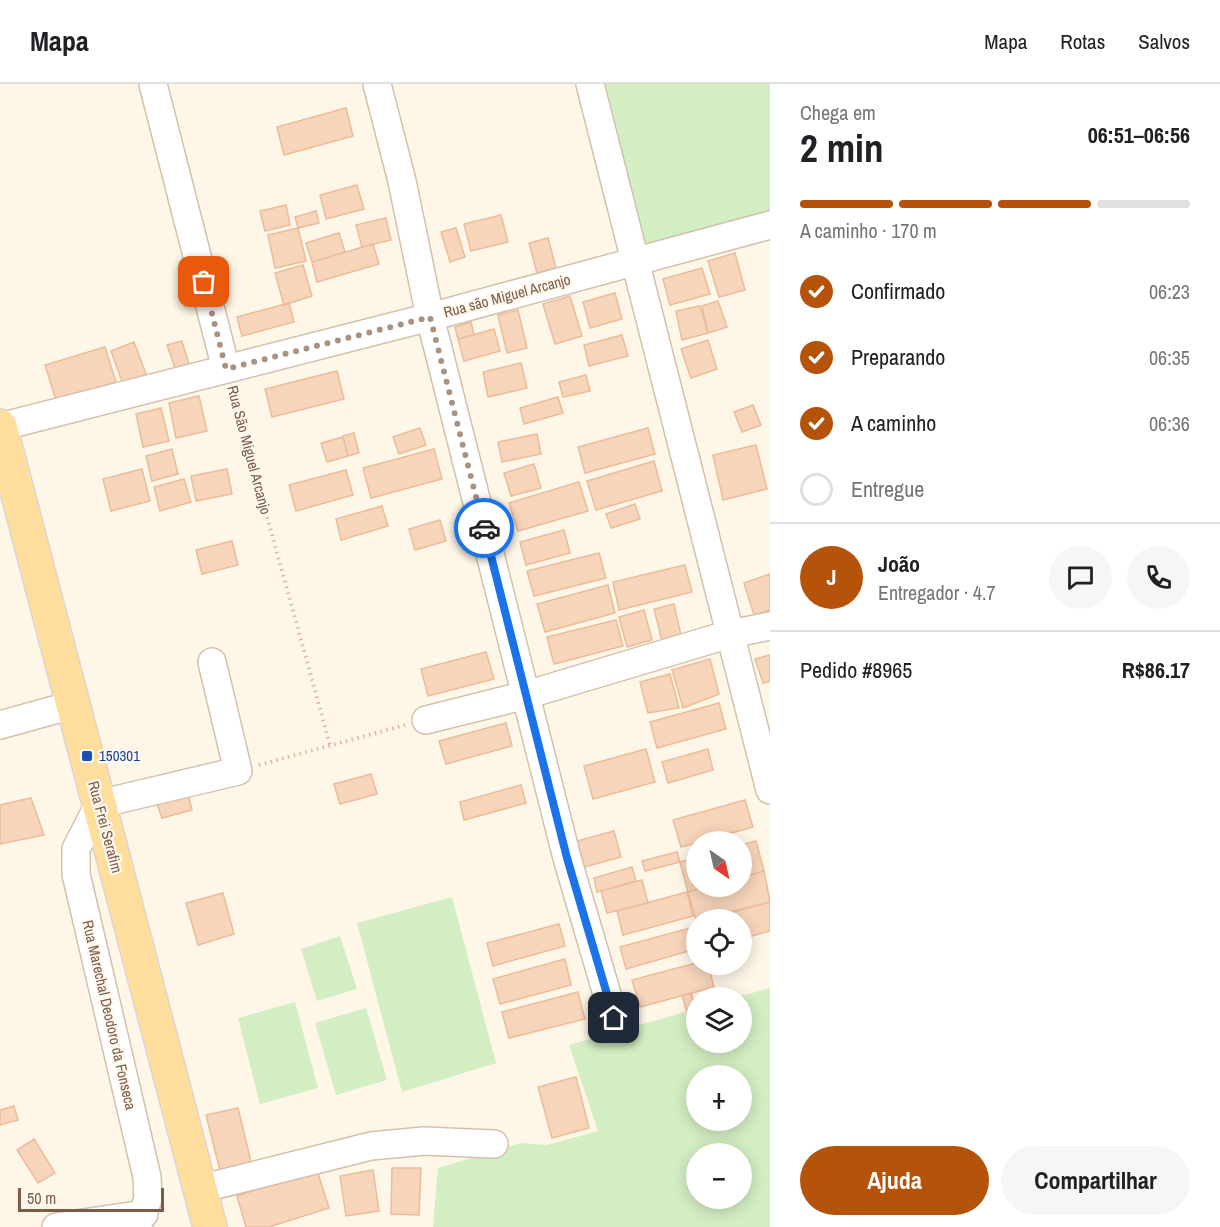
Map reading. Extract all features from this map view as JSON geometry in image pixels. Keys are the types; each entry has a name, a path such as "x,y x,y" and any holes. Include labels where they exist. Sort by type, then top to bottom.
{"main road":[{"name":"Rua Frei Serafim","path":"0,427 210,1227"}],"street":[{"name":"Rua São Miguel Arcanjo","path":"153,84 226,369"},
{"path":"376,84 402,181 430,317 567,858 614,1018"},
{"path":"590,84 633,261 770,790"},
{"name":"Rua são Miguel Arcanjo","path":"0,427 430,317 770,225"},
{"path":"426,720 526,695 730,634 770,626"},
{"path":"99,804 238,771 212,662"},
{"path":"0,725 72,705"},
{"name":"Rua Marechal Deodoro da Fonseca","path":"99,804 76,849 76,874 147,1178 148,1199 140,1220"},
{"path":"200,1189 371,1146 424,1141 494,1144"},
{"path":"56,1227 140,1220"}],"path":[{"name":"Rua São Miguel Arcanjo","path":"226,369 330,745"},
{"path":"238,771 426,720"}],"green space":[{"path":"581,84 770,84 770,210 623,256"},
{"path":"452,897 496,1063 402,1092 357,923"},
{"path":"340,936 357,989 317,1001 301,949"},
{"path":"770,988 770,1227 433,1227 438,1168 521,1143 547,1145 598,1131 569,1045 686,1012 686,1053 752,1053 752,993"},
{"path":"295,1002 318,1088 260,1104 238,1018"},
{"path":"366,1008 387,1080 336,1095 315,1023"}],"building":[{"path":"346,108 353,136 284,155 277,127"},
{"path":"357,185 364,209 326,219 320,195"},
{"path":"286,205 290,225 265,231 260,211"},
{"path":"316,211 319,223 298,228 295,217"},
{"path":"501,215 508,242 471,251 464,224"},
{"path":"386,218 391,240 362,247 356,225"},
{"path":"298,228 306,261 275,268 268,235"},
{"path":"456,228 465,257 450,262 441,232"},
{"path":"339,233 345,252 312,262 306,243"},
{"path":"548,238 556,268 537,273 529,243"},
{"path":"373,244 379,264 317,282 312,262"},
{"path":"735,253 745,290 719,297 708,261"},
{"path":"303,265 312,296 284,305 275,273"},
{"path":"702,268 710,294 670,305 663,279"},
{"path":"615,293 622,319 590,328 583,302"},
{"path":"570,296 582,336 555,344 543,304"},
{"path":"718,301 727,327 708,333 702,306"},
{"path":"289,303 294,322 242,336 237,317"},
{"path":"700,306 708,333 682,340 676,311"},
{"path":"518,310 527,348 507,353 498,315"},
{"path":"471,322 474,335 458,339 455,327"},
{"path":"494,329 500,351 464,361 458,339"},
{"path":"622,335 628,356 589,366 584,345"},
{"path":"708,340 717,369 691,378 681,349"},
{"path":"182,341 189,364 175,368 167,345"},
{"path":"134,342 148,379 124,387 111,351"},
{"path":"105,347 116,382 56,400 45,365"},
{"path":"521,363 527,388 488,397 483,372"},
{"path":"337,371 344,399 272,417 265,389"},
{"path":"586,375 590,391 563,397 559,382"},
{"path":"199,396 207,431 176,438 169,403"},
{"path":"558,397 563,413 524,424 520,408"},
{"path":"753,405 761,425 742,432 734,412"},
{"path":"161,408 169,441 143,447 136,414"},
{"path":"420,428 426,445 399,454 393,437"},
{"path":"648,428 655,454 585,473 578,447"},
{"path":"354,433 359,453 348,456 343,436"},
{"path":"537,434 541,454 502,462 498,442"},
{"path":"343,437 348,456 327,462 321,443"},
{"path":"756,445 767,489 723,500 713,455"},
{"path":"172,449 178,474 152,481 146,456"},
{"path":"434,449 442,479 371,498 363,468"},
{"path":"654,461 662,491 596,510 587,481"},
{"path":"534,464 541,488 511,496 504,473"},
{"path":"142,469 150,501 111,511 103,479"},
{"path":"227,469 232,494 196,501 191,476"},
{"path":"346,470 353,495 296,511 289,485"},
{"path":"184,479 191,502 160,511 154,487"},
{"path":"579,482 588,511 518,531 509,503"},
{"path":"635,504 640,519 611,528 606,514"},
{"path":"382,506 388,526 341,540 336,519"},
{"path":"440,520 446,541 415,550 409,529"},
{"path":"564,530 570,553 526,565 520,542"},
{"path":"232,541 238,565 202,574 196,550"},
{"path":"599,553 606,578 534,596 527,571"},
{"path":"685,565 692,592 619,610 613,582"},
{"path":"770,574 770,610 754,615 744,583"},
{"path":"608,585 615,613 545,632 537,604"},
{"path":"674,604 682,640 663,645 654,609"},
{"path":"644,610 652,640 627,647 619,617"},
{"path":"616,620 623,646 554,664 547,637"},
{"path":"486,652 494,679 428,696 421,669"},
{"path":"770,655 770,681 763,683 755,659"},
{"path":"710,659 719,694 683,708 672,670"},
{"path":"670,674 679,708 648,713 640,682"},
{"path":"719,703 726,729 657,748 650,722"},
{"path":"506,723 512,746 446,764 439,741"},
{"path":"646,749 655,782 593,799 584,766"},
{"path":"708,749 713,770 668,783 662,762"},
{"path":"371,774 377,794 340,804 334,784"},
{"path":"521,785 526,803 464,820 460,802"},
{"path":"188,795 192,810 162,818 157,804"},
{"path":"31,798 44,835 0,844 0,805"},
{"path":"745,800 753,827 739,831 686,831 686,846 681,847 673,820"},
{"path":"614,831 621,857 584,867 577,841"},
{"path":"756,841 764,871 752,875 752,842"},
{"path":"677,852 680,862 645,871 642,861"},
{"path":"686,860 686,884 680,862"},
{"path":"632,867 636,881 597,892 594,878"},
{"path":"764,871 770,902 741,909 693,909 689,897 752,897 752,875"},
{"path":"642,880 648,903 607,913 601,891"},
{"path":"686,892 691,909 686,909 686,918 623,935 617,911"},
{"path":"223,893 234,934 198,945 186,903"},
{"path":"770,902 770,931 752,936 752,909 744,909"},
{"path":"559,924 565,946 493,966 487,943"},
{"path":"686,929 686,952 626,969 620,947"},
{"path":"565,959 571,985 500,1004 493,979"},
{"path":"686,966 686,975 711,975 714,987 686,987 686,995 640,1007 632,980"},
{"path":"578,992 585,1019 509,1038 502,1012"},
{"path":"686,995 686,1009 682,996"},
{"path":"576,1077 589,1128 552,1138 538,1087"},
{"path":"14,1106 18,1120 0,1125 0,1110"},
{"path":"238,1108 252,1166 221,1174 206,1115"},
{"path":"34,1139 55,1173 38,1183 17,1150"},
{"path":"392,1168 421,1168 419,1215 391,1214"},
{"path":"317,1170 329,1208 269,1227 246,1227 237,1196"},
{"path":"373,1170 379,1211 346,1216 340,1176"}],"way so far":[{"path":"204,282 226,369 430,317 484,528"}],"place":[{"name":"150301","path":"87,756"}],"route":[{"path":"484,528 567,858 614,1018"}]}
